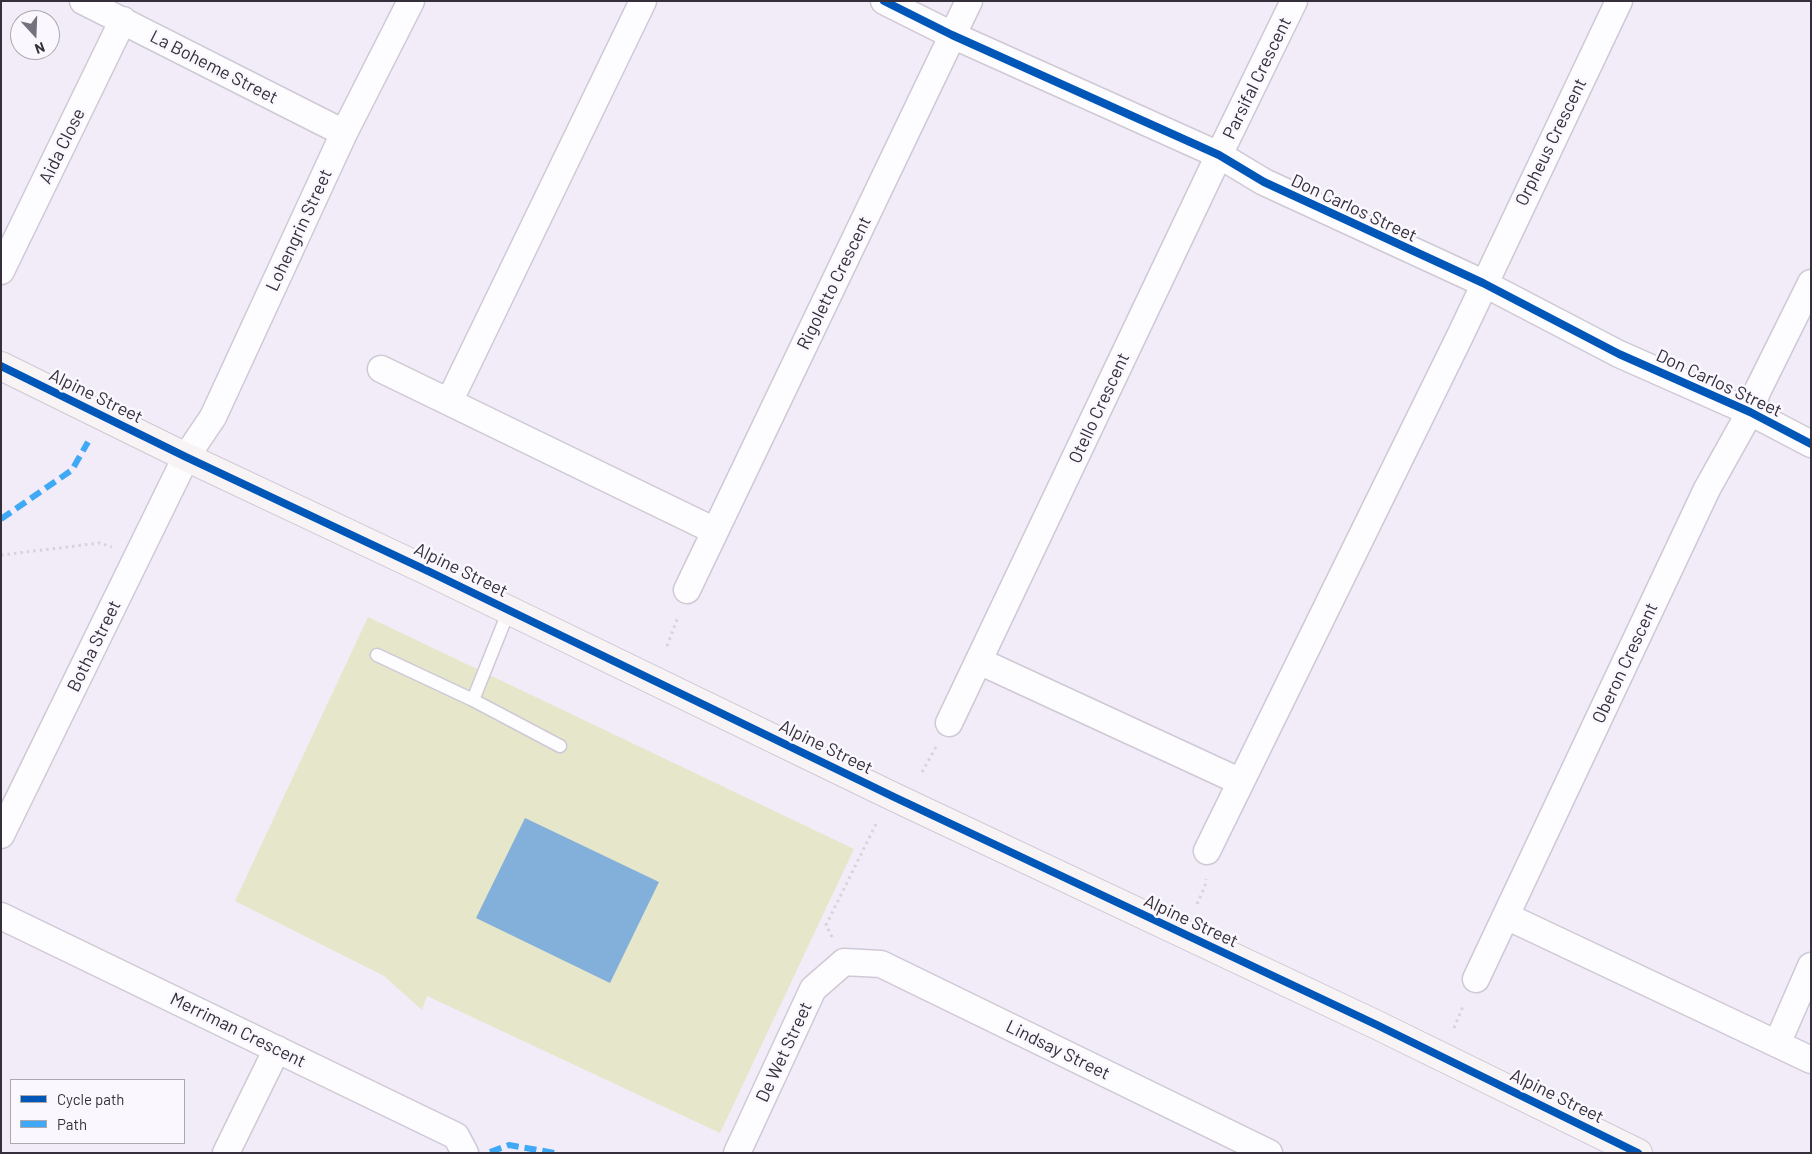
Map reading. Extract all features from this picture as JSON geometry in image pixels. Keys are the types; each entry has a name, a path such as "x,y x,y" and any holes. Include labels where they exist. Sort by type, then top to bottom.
{"street":[{"name":"La Boheme Street","path":"83,1 344,133"},
{"name":"Lohengrin Street","path":"186,457 213,417 344,133 412,1"},
{"path":"449,402 643,1"},
{"name":"Don Carlos Street","path":"884,1 952,35 1219,155 1264,182 1483,284 1618,354 1750,412 1811,444"},
{"path":"952,35 969,1"},
{"name":"Parsifal Crescent","path":"1219,155 1294,1"},
{"name":"Orpheus Crescent","path":"1483,284 1619,1"},
{"name":"Aida Close","path":"1,271 123,20"},
{"name":"Rigoletto Crescent","path":"684,600 714,531 952,35"},
{"name":"Otello Crescent","path":"949,722 1219,155"},
{"path":"1750,412 1757,392 1811,283"},
{"path":"1207,851 1460,336 1483,284"},
{"name":"Alpine Street","path":"1,366 186,457 509,610 894,797 1377,1025 1638,1153"},
{"path":"381,369 714,531"},
{"name":"Oberon Crescent","path":"1476,979 1707,489 1750,412"},
{"name":"Botha Street","path":"1,835 186,457"},
{"path":"978,662 1240,782"},
{"name":"Merriman Crescent","path":"1,916 456,1136 465,1153"},
{"path":"1506,916 1811,1060"},
{"name":"De Wet Street","path":"737,1153 813,989 844,962"},
{"name":"Lindsay Street","path":"844,962 881,964 1269,1153"},
{"path":"1777,1044 1811,966"},
{"path":"226,1153 277,1049"}],"lane":[{"path":"473,700 509,610"},
{"path":"377,655 473,700 560,746"}],"path":[{"path":"1,555 100,543 113,547"},
{"path":"667,646 684,600"},
{"path":"844,962 826,926 877,822"}],"green space":[{"path":"368,617 854,849 720,1133 427,996 422,1010 384,976 235,901"}],"water":[{"path":"525,818 659,882 610,983 476,918"}],"marked path":[{"path":"1,519 72,470 88,442"},
{"path":"490,1152 509,1145 555,1153"}],"cycle path":[{"path":"884,1 952,35 1219,155 1264,182 1483,283 1619,354 1750,412 1811,444"},
{"path":"1,366 186,457 430,572 894,797 1377,1025 1638,1153"}]}
